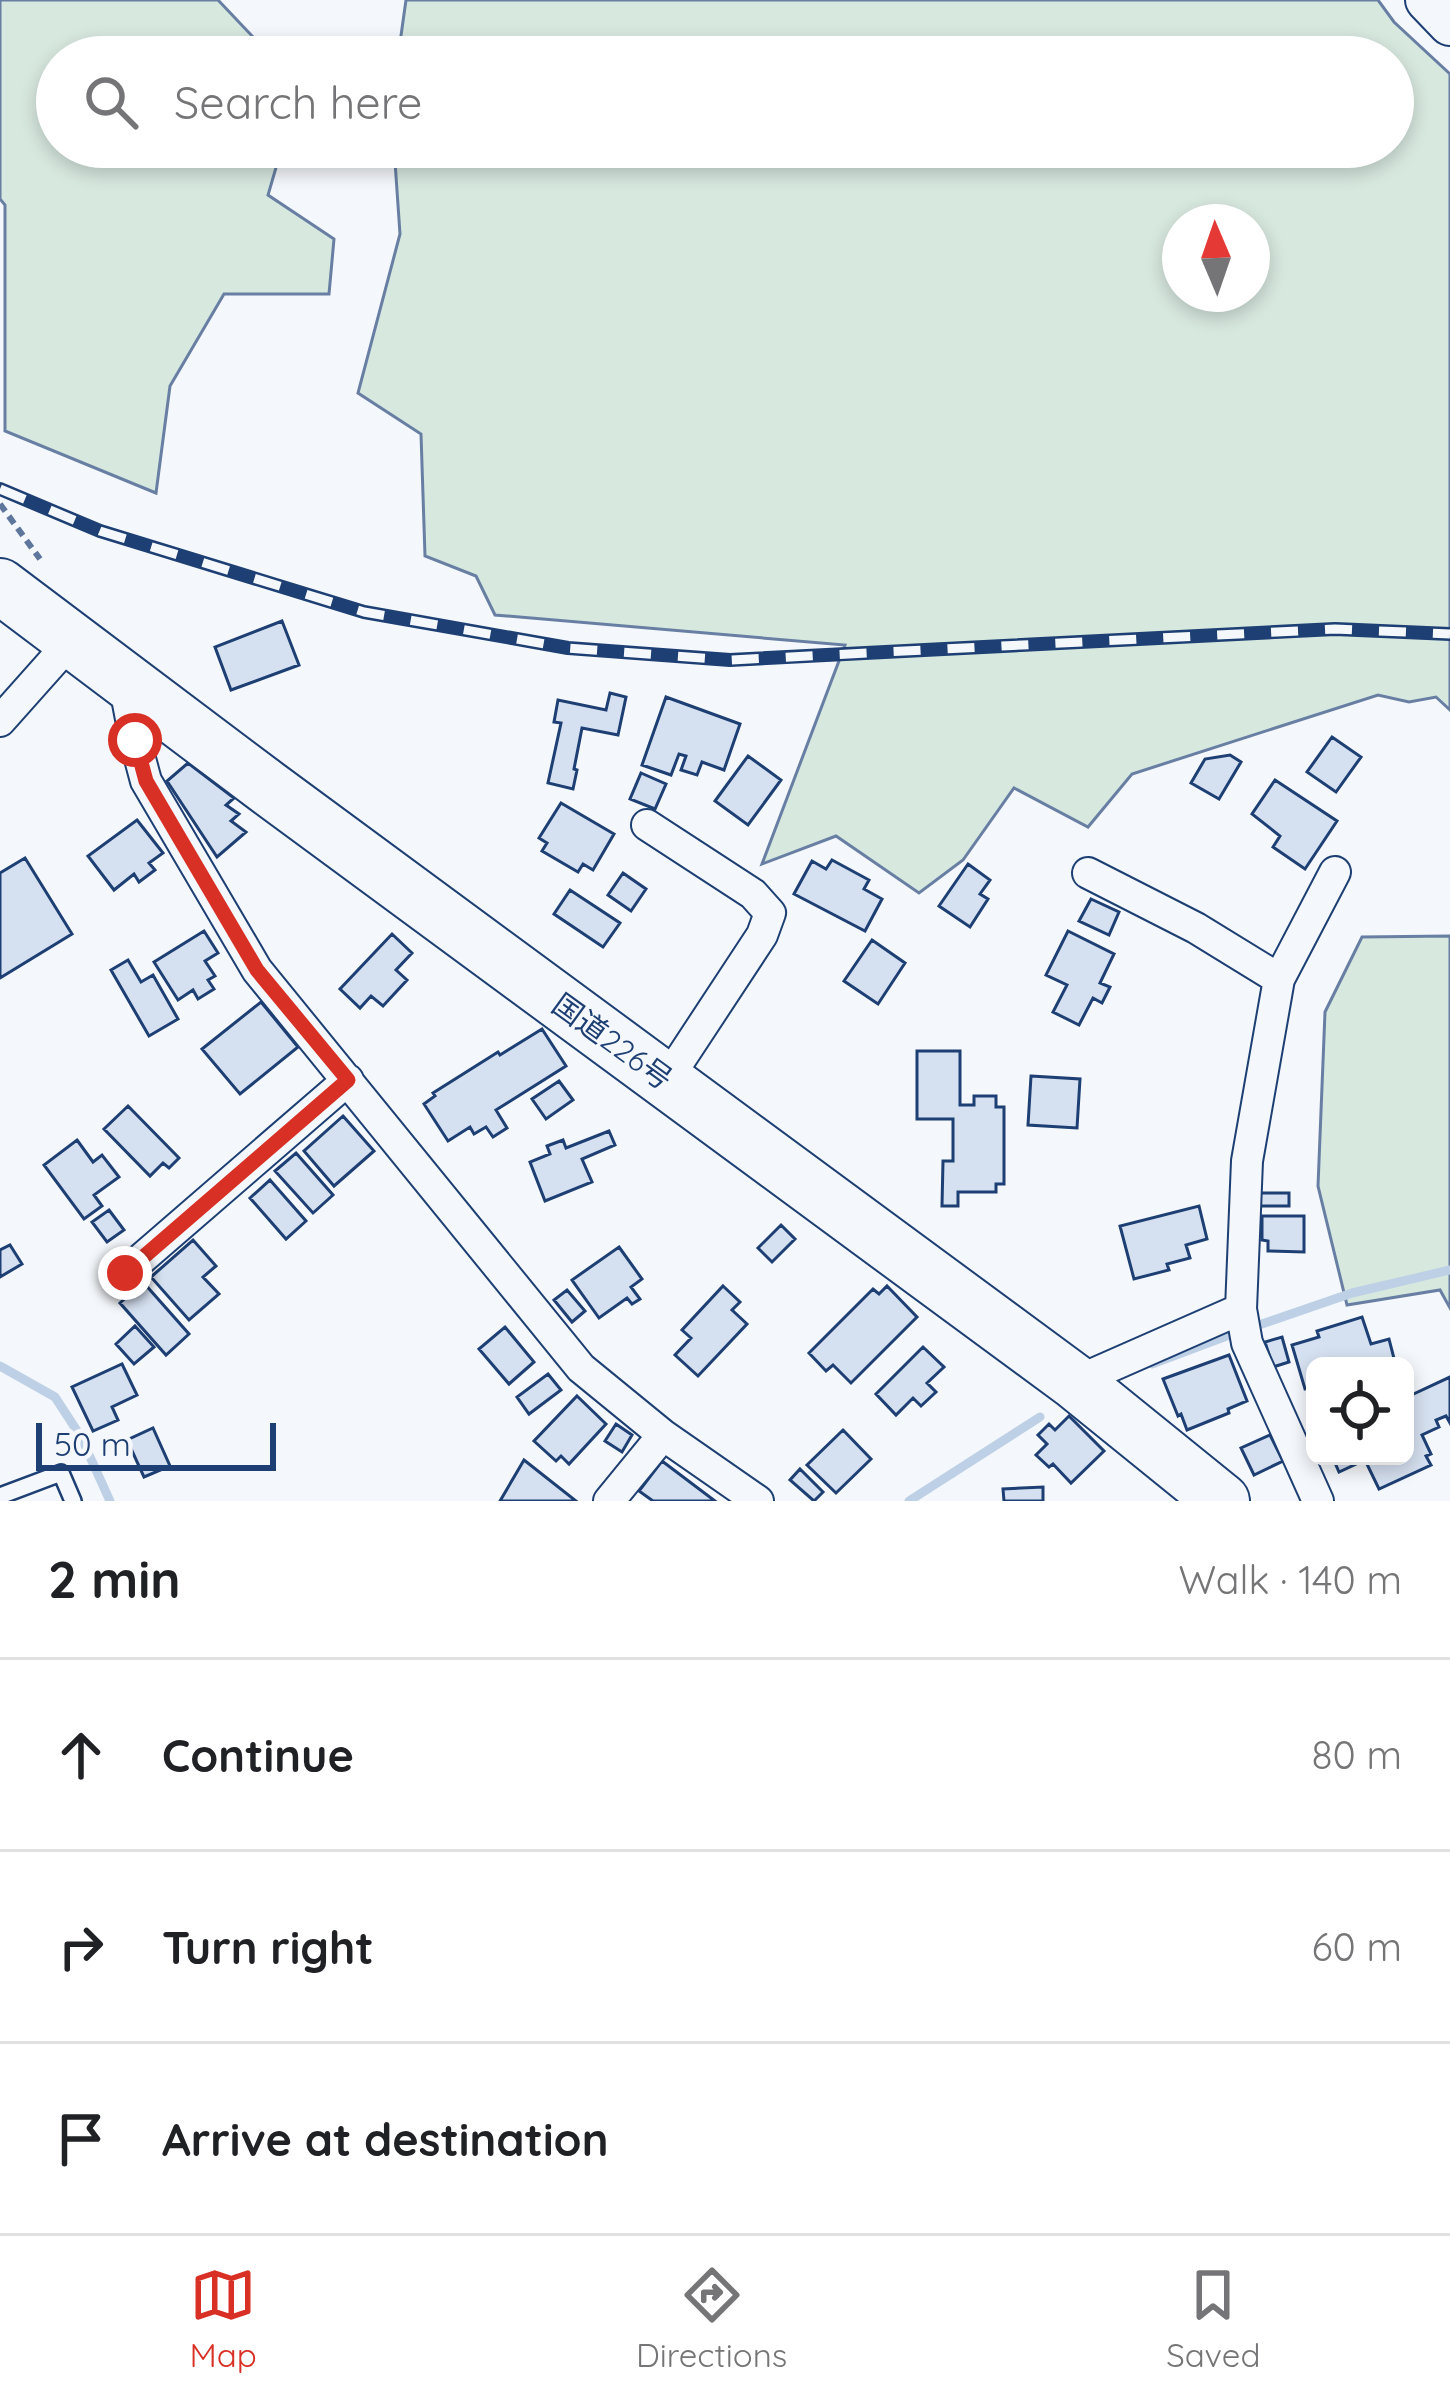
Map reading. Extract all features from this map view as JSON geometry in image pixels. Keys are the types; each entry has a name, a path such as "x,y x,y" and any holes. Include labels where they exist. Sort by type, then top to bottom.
{"highway":[{"name":"国道226号","path":"0,586 267,788 1076,1382 1222,1501"}],"street":[{"path":"1427,0 1450,24"},
{"path":"0,721 74,639"},
{"path":"123,676 146,781 257,970 581,1368 663,1435 758,1501"},
{"path":"647,825 753,894 770,914 763,935 666,1082"},
{"path":"1088,872 1196,928 1279,979"},
{"path":"1318,1501 1247,1343 1241,1309 1247,1161 1279,979 1335,872"},
{"path":"125,1273 348,1080"},
{"path":"1076,1382 1241,1309"},
{"path":"609,1501 663,1435"}],"lane":[{"path":"0,1496 62,1473 74,1501"}],"shaded area":[{"path":"0,0 218,0 252,36 36,36 36,168 276,168 268,195 334,239 329,294 224,294 170,386 156,493 5,431 5,205 0,199"},
{"path":"406,0 1378,0 1409,36 401,36"},
{"path":"1414,41 1450,74 1450,710 1436,697 1409,702 1378,695 1132,774 1088,827 1014,788 963,860 919,893 836,836 762,864 845,645 495,615 476,576 425,556 421,434 358,393 400,234 395,168 1414,168"},
{"path":"1450,936 1450,1308 1440,1290 1347,1305 1318,1186 1325,1012 1362,937"}],"building":[{"path":"282,621 299,665 231,690 215,647"},
{"path":"610,693 626,697 618,735 582,728 573,789 548,783 561,723 554,722 558,700 606,710"},
{"path":"666,697 740,724 724,770 702,762 697,775 681,770 686,756 679,754 671,775 642,765"},
{"path":"1332,737 1361,757 1336,792 1307,772"},
{"path":"1230,755 1241,762 1219,799 1191,783 1205,759"},
{"path":"748,756 781,780 748,825 715,801"},
{"path":"188,763 234,798 226,805 239,814 231,821 246,832 217,857 167,781"},
{"path":"641,773 666,784 655,809 630,799"},
{"path":"1275,780 1337,821 1305,869 1273,847 1280,836 1252,814"},
{"path":"561,803 614,834 593,870 583,864 578,872 542,851 547,843 539,838"},
{"path":"137,820 163,853 149,863 155,870 139,882 134,874 114,890 88,856"},
{"path":"25,858 72,934 0,978 0,873"},
{"path":"832,860 869,880 864,889 882,899 865,931 794,894 812,861 826,869"},
{"path":"968,864 990,880 980,894 988,899 970,927 939,906"},
{"path":"623,873 646,889 631,911 608,895"},
{"path":"570,890 620,923 603,947 554,914"},
{"path":"1091,899 1119,912 1109,935 1079,921"},
{"path":"204,931 218,953 205,961 215,976 208,980 214,989 198,999 193,990 178,1000 154,962"},
{"path":"1068,931 1114,954 1100,983 1110,987 1102,1003 1093,998 1079,1025 1053,1012 1067,985 1046,975"},
{"path":"392,934 412,953 396,970 407,980 383,1006 371,996 360,1008 340,989"},
{"path":"872,940 905,963 878,1004 844,981"},
{"path":"128,960 141,982 153,975 178,1019 149,1036 111,970"},
{"path":"261,1002 298,1047 240,1094 202,1049"},
{"path":"542,1029 566,1066 496,1110 507,1128 493,1137 486,1127 474,1134 470,1127 448,1141 424,1104 433,1093"},
{"path":"917,1051 960,1051 960,1105 974,1105 974,1096 996,1096 996,1107 1004,1107 1004,1184 996,1184 996,1192 958,1192 958,1206 942,1206 943,1161 953,1161 953,1119 917,1119"},
{"path":"1031,1076 1080,1079 1077,1128 1028,1125"},
{"path":"559,1081 573,1100 546,1119 532,1099"},
{"path":"128,1106 179,1158 169,1168 163,1163 150,1176 104,1129"},
{"path":"343,1116 374,1151 334,1186 304,1151"},
{"path":"609,1131 615,1145 582,1159 592,1182 545,1201 530,1162 550,1154 547,1146 563,1140 566,1148"},
{"path":"77,1140 93,1162 102,1155 119,1177 94,1195 102,1206 84,1219 44,1165"},
{"path":"296,1153 333,1195 313,1213 275,1171"},
{"path":"270,1180 306,1221 286,1239 250,1198"},
{"path":"1258,1193 1289,1193 1289,1206 1258,1206"},
{"path":"1199,1206 1207,1239 1186,1245 1190,1258 1167,1264 1169,1270 1134,1279 1120,1226"},
{"path":"109,1210 124,1230 107,1242 92,1222"},
{"path":"1262,1216 1304,1216 1304,1252 1268,1251 1268,1241 1262,1240"},
{"path":"781,1225 795,1239 772,1262 758,1248"},
{"path":"193,1240 216,1266 203,1277 219,1294 189,1320 151,1277"},
{"path":"10,1245 22,1264 0,1277 0,1250"},
{"path":"619,1247 642,1279 631,1287 640,1299 632,1304 627,1298 599,1318 572,1280"},
{"path":"143,1282 189,1334 166,1355 120,1303"},
{"path":"723,1286 740,1302 732,1310 747,1324 698,1376 675,1355 691,1338 682,1330"},
{"path":"887,1286 917,1317 851,1383 833,1365 826,1371 809,1353 873,1289 879,1294"},
{"path":"567,1290 585,1311 572,1322 554,1300"},
{"path":"1362,1317 1371,1344 1389,1339 1394,1357 1306,1357 1305,1389 1292,1345 1319,1337 1317,1331"},
{"path":"135,1326 154,1347 134,1364 116,1344"},
{"path":"505,1327 534,1362 509,1384 479,1349"},
{"path":"1282,1337 1289,1362 1273,1367 1265,1342"},
{"path":"923,1347 944,1367 927,1383 936,1392 921,1406 913,1398 896,1415 876,1394"},
{"path":"1229,1355 1247,1401 1187,1430 1163,1379"},
{"path":"122,1364 137,1395 112,1407 118,1420 93,1431 72,1387"},
{"path":"548,1374 561,1390 529,1414 517,1397"},
{"path":"1450,1377 1450,1423 1446,1416 1436,1420 1439,1427 1422,1435 1431,1465 1379,1489 1367,1465 1414,1465 1414,1394"},
{"path":"577,1396 606,1424 569,1464 561,1456 556,1461 534,1441"},
{"path":"1069,1416 1104,1451 1071,1483 1036,1455 1047,1444 1038,1435 1049,1424 1055,1430"},
{"path":"616,1424 632,1435 622,1452 605,1441"},
{"path":"153,1428 170,1466 144,1477 127,1440"},
{"path":"843,1430 871,1459 836,1493 807,1465"},
{"path":"1270,1435 1283,1461 1254,1475 1241,1448"},
{"path":"524,1460 576,1501 500,1501"},
{"path":"662,1461 715,1501 653,1501 639,1491"},
{"path":"800,1469 823,1492 814,1501 790,1480"},
{"path":"1043,1487 1043,1501 1004,1501 1003,1489"}],"waterway":[{"path":"1262,1324 1352,1293 1450,1270"},
{"path":"1152,1364 1232,1334"},
{"path":"0,1366 55,1397 81,1437 110,1501"},
{"path":"909,1501 1040,1417"}],"railway":[{"path":"0,489 100,531 364,612 568,648 730,660 1335,629 1450,634"}],"route":[{"path":"125,1273 348,1080 257,970 146,781 135,740"}]}
